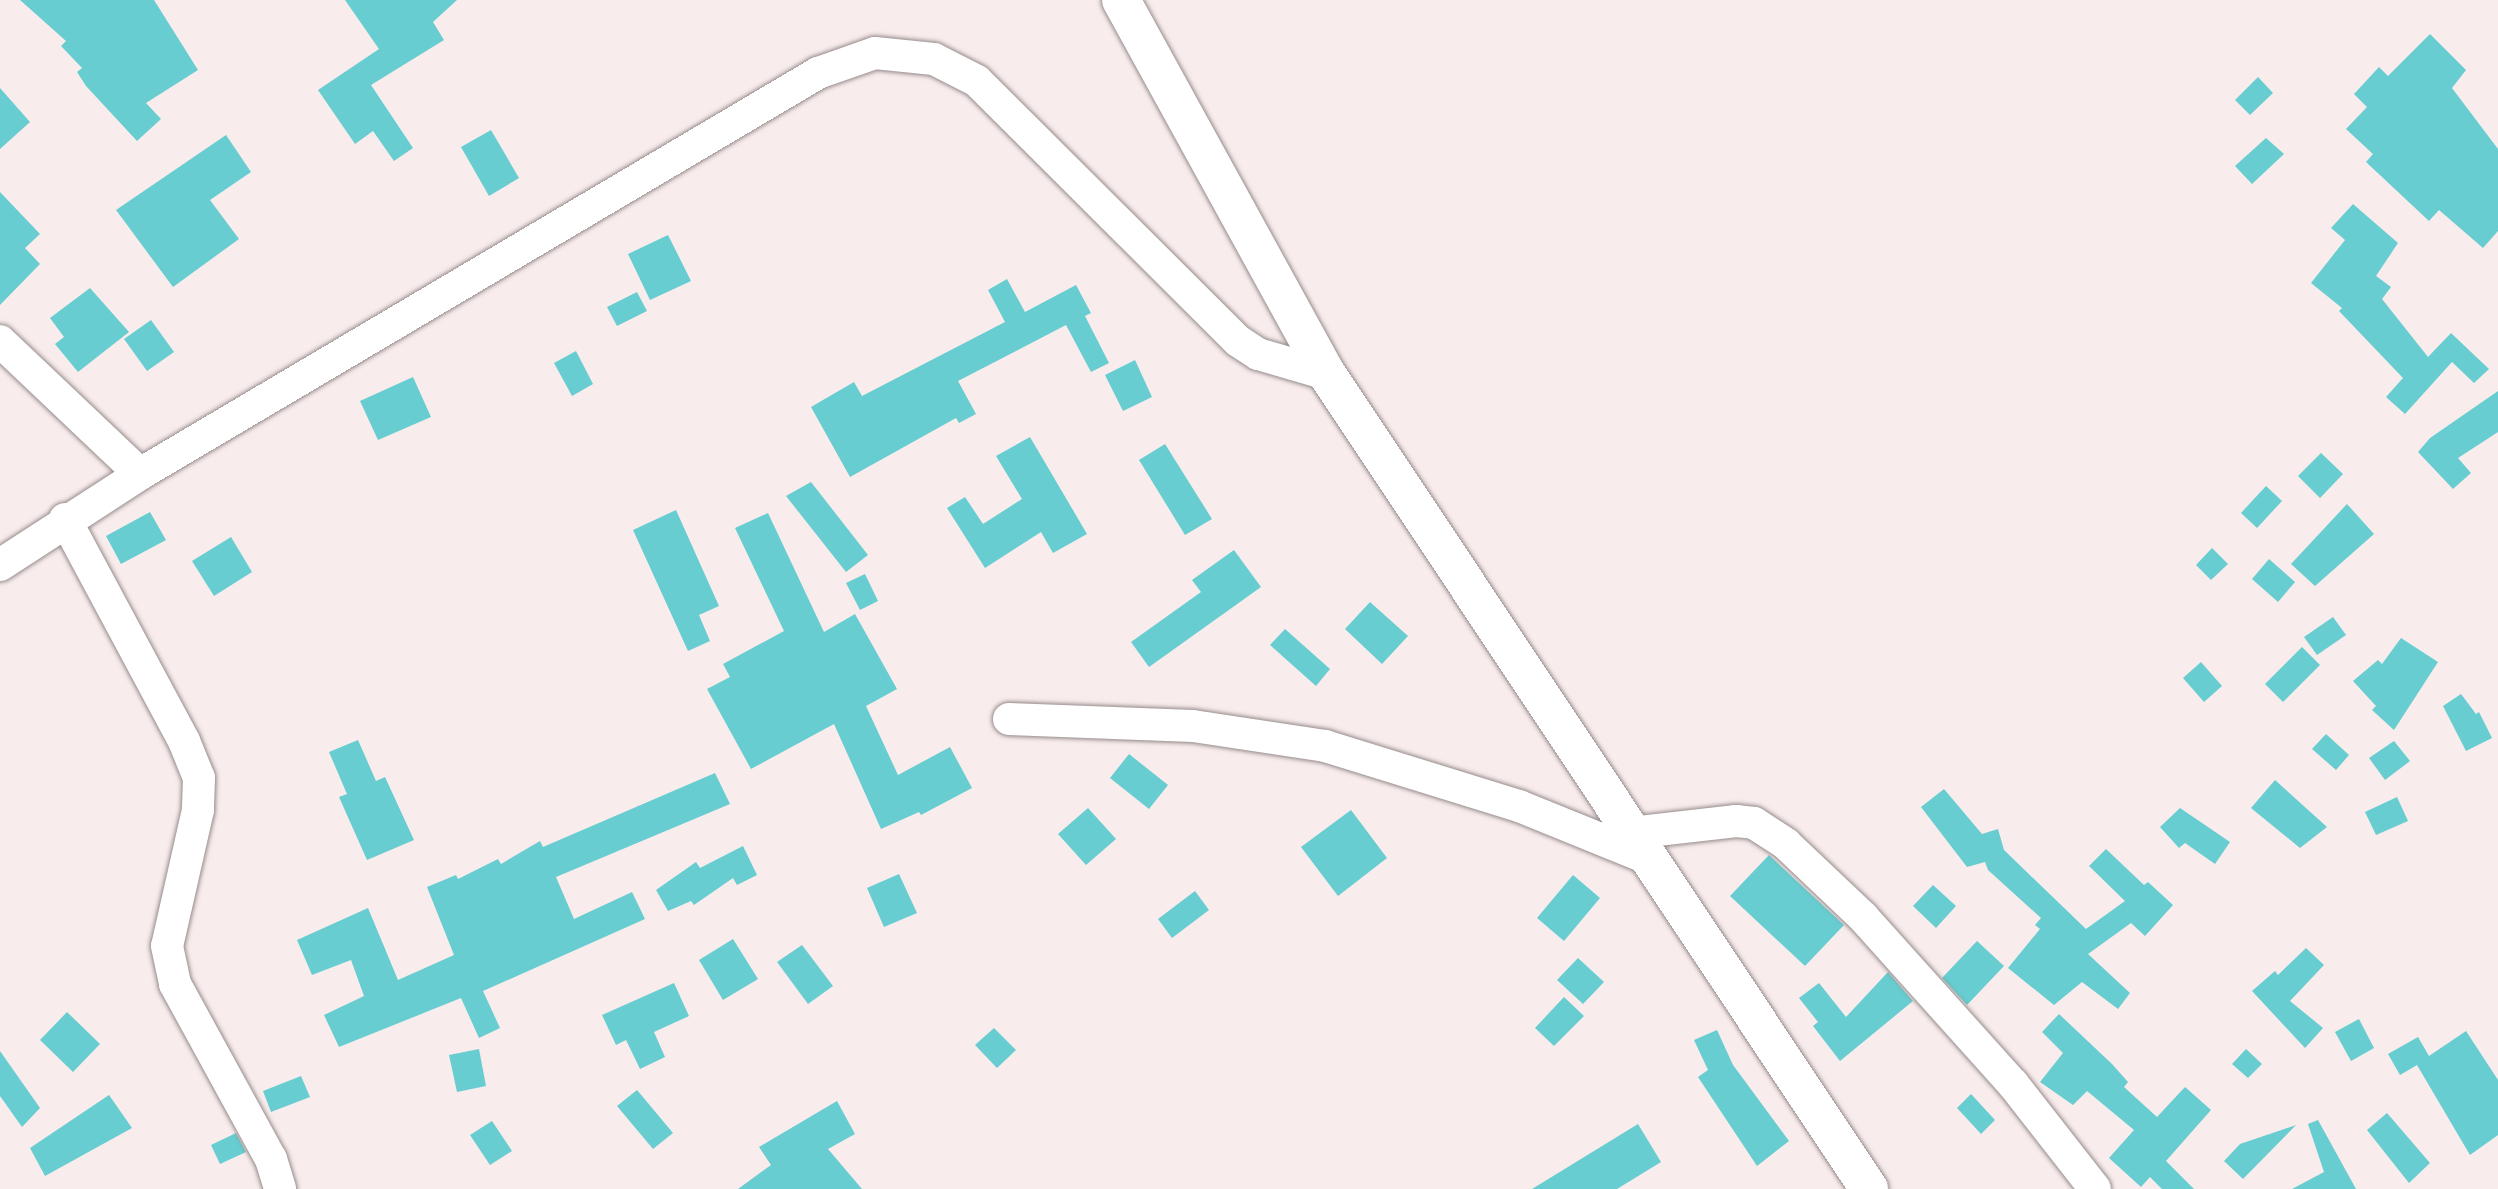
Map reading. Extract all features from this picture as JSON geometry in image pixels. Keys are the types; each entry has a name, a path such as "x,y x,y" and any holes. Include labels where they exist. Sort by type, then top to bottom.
{"main road":[{"path":"1121,0 1327,374 1869,1189"}],"street":[{"path":"0,565 65,519 818,73 875,53 934,59 977,81 1238,341 1258,354 1327,374"},
{"path":"0,341 140,474"},
{"path":"65,519 184,741 199,778 198,810 167,946 175,984 271,1158 280,1189"},
{"path":"1009,719 1193,726 1325,746 1639,846 1736,821 1754,823 1786,844 1863,917 2013,1084 2095,1189"}],"building":[{"path":"20,0 154,0 198,70 146,103 161,119 137,141 86,86 77,72 82,68 61,46 66,41"},
{"path":"345,0 457,0 433,22 444,40 371,85 413,148 394,161 373,131 355,144 318,90 379,49"},
{"path":"2430,34 2466,70 2452,88 2498,149 2498,231 2483,248 2439,210 2429,221 2366,162 2373,154 2346,129 2367,107 2354,94 2379,67 2388,76"},
{"path":"2258,77 2273,93 2250,115 2235,100"},
{"path":"0,88 30,122 0,149"},
{"path":"491,130 519,178 489,196 461,147"},
{"path":"226,135 251,172 210,200 239,239 173,287 116,210"},
{"path":"2266,138 2284,154 2252,184 2235,166"},
{"path":"0,192 40,234 25,248 40,264 0,305"},
{"path":"2353,204 2398,243 2376,276 2391,287 2382,299 2428,357 2451,333 2489,369 2474,383 2452,362 2405,414 2386,397 2403,378 2339,311 2342,308 2311,283 2345,240 2331,228"},
{"path":"668,235 691,281 650,300 628,254"},
{"path":"1007,279 1025,312 1076,285 1091,313 1085,316 1109,363 1091,372 1066,325 958,381 976,414 959,423 956,418 850,477 811,407 854,382 862,396 1005,322 988,290"},
{"path":"90,288 129,332 78,372 55,344 64,337 50,318"},
{"path":"637,292 647,311 617,326 607,307"},
{"path":"151,320 174,352 147,371 124,339"},
{"path":"576,351 593,384 572,396 554,363"},
{"path":"1135,360 1152,397 1123,411 1105,375"},
{"path":"413,377 431,417 378,440 360,401"},
{"path":"2498,391 2498,432 2458,458 2471,473 2453,489 2418,452 2430,438"},
{"path":"1030,437 1087,534 1053,553 1041,532 985,568 947,508 965,497 983,524 1022,499 996,456"},
{"path":"1165,444 1212,519 1185,535 1139,460"},
{"path":"2321,453 2343,474 2320,498 2298,476"},
{"path":"811,482 868,555 846,572 786,496"},
{"path":"2266,486 2282,501 2257,528 2241,513"},
{"path":"2347,504 2374,534 2315,586 2291,564"},
{"path":"676,510 719,606 699,615 710,641 688,651 633,530"},
{"path":"150,512 166,540 121,564 106,536"},
{"path":"768,513 824,632 855,614 897,689 866,706 898,775 950,747 972,788 921,815 919,812 881,829 834,724 751,769 707,689 730,677 723,664 784,631 735,528"},
{"path":"231,537 252,572 214,596 192,561"},
{"path":"2212,548 2228,564 2211,580 2196,565"},
{"path":"1234,550 1261,587 1149,667 1131,642 1201,592 1192,580"},
{"path":"2269,559 2295,582 2278,602 2252,579"},
{"path":"865,574 878,601 860,610 846,583"},
{"path":"1370,602 1408,636 1382,664 1345,629"},
{"path":"2333,617 2346,635 2317,655 2304,637"},
{"path":"1285,629 1330,669 1316,686 1270,645"},
{"path":"2401,638 2438,662 2394,730 2372,710 2376,706 2353,681 2378,660 2382,664"},
{"path":"2302,647 2320,665 2283,702 2265,684"},
{"path":"2201,662 2222,686 2204,702 2183,678"},
{"path":"2461,694 2476,714 2479,712 2492,738 2466,751 2443,706"},
{"path":"2326,734 2349,755 2336,770 2312,749"},
{"path":"358,740 376,781 385,777 414,840 367,860 339,797 347,794 329,752"},
{"path":"2394,741 2410,761 2385,780 2369,758"},
{"path":"1129,754 1168,785 1149,809 1110,778"},
{"path":"715,773 730,804 556,877 574,919 632,892 645,919 483,991 500,1028 479,1038 461,998 339,1047 324,1015 364,996 351,960 312,975 297,940 368,908 398,980 454,955 427,887 456,875 458,879 498,859 501,864 540,841 543,847"},
{"path":"2275,780 2327,827 2300,848 2251,808"},
{"path":"1944,789 1982,834 1998,829 2004,850 2086,929 2125,901 2089,866 2106,849 2144,885 2148,882 2173,905 2145,936 2131,923 2088,954 2130,993 2118,1009 2082,982 2054,1005 2008,968 2040,929 2035,925 2041,918 1988,870 1985,862 1967,867 1921,807"},
{"path":"2397,797 2408,821 2376,835 2365,812"},
{"path":"1088,808 1116,839 1086,865 1058,834"},
{"path":"2180,808 2230,842 2215,864 2185,843 2179,848 2160,827"},
{"path":"1351,810 1387,858 1338,896 1301,847"},
{"path":"743,846 757,875 737,885 733,878 694,905 691,901 668,911 656,890 696,862 700,868"},
{"path":"1769,855 1844,925 1805,966 1730,896"},
{"path":"899,874 917,913 884,927 867,888"},
{"path":"1573,875 1600,898 1564,941 1537,918"},
{"path":"1933,885 1956,906 1936,928 1913,906"},
{"path":"1195,891 1209,910 1172,938 1158,919"},
{"path":"733,939 758,979 723,1000 699,960"},
{"path":"1977,941 2004,966 1967,1005 1942,978"},
{"path":"802,945 833,986 808,1004 777,962"},
{"path":"2306,948 2324,965 2290,1001 2323,1028 2305,1048 2252,991 2275,971 2278,975"},
{"path":"1578,958 1604,982 1583,1004 1557,980"},
{"path":"1888,972 1913,1001 1840,1061 1813,1026 1818,1022 1799,998 1819,983 1846,1017"},
{"path":"674,983 689,1016 654,1032 665,1057 640,1069 626,1040 616,1045 602,1015"},
{"path":"1564,997 1584,1016 1554,1046 1535,1028"},
{"path":"67,1012 100,1044 73,1072 40,1040"},
{"path":"2059,1014 2112,1064 2128,1082 2124,1087 2157,1117 2185,1087 2211,1110 2166,1161 2194,1189 2162,1189 2150,1177 2141,1187 2109,1158 2134,1130 2087,1091 2073,1105 2040,1082 2063,1053 2042,1032"},
{"path":"2359,1019 2374,1048 2351,1061 2335,1032"},
{"path":"994,1028 1016,1050 997,1068 975,1045"},
{"path":"1717,1030 1733,1065 1789,1141 1757,1166 1698,1077 1708,1070 1694,1040"},
{"path":"2466,1031 2498,1080 2498,1135 2470,1155 2417,1065 2400,1075 2388,1054 2418,1037 2429,1056"},
{"path":"479,1049 486,1086 457,1092 449,1055"},
{"path":"2246,1049 2262,1064 2248,1078 2232,1064"},
{"path":"0,1051 40,1108 22,1127 0,1096"},
{"path":"301,1076 310,1097 271,1112 263,1091"},
{"path":"637,1090 673,1133 653,1149 617,1106"},
{"path":"1971,1094 1995,1120 1981,1134 1957,1108"},
{"path":"109,1095 132,1128 45,1176 30,1148"},
{"path":"837,1101 855,1134 828,1149 862,1189 738,1189 771,1165 759,1147"},
{"path":"2387,1113 2430,1163 2409,1183 2367,1130"},
{"path":"2318,1120 2356,1189 2292,1189 2324,1172 2308,1124"},
{"path":"492,1121 512,1151 490,1165 470,1135"},
{"path":"1638,1124 1661,1162 1617,1189 1532,1189"},
{"path":"2296,1125 2243,1179 2224,1161 2240,1144"},
{"path":"236,1133 246,1152 220,1164 211,1145"}]}
